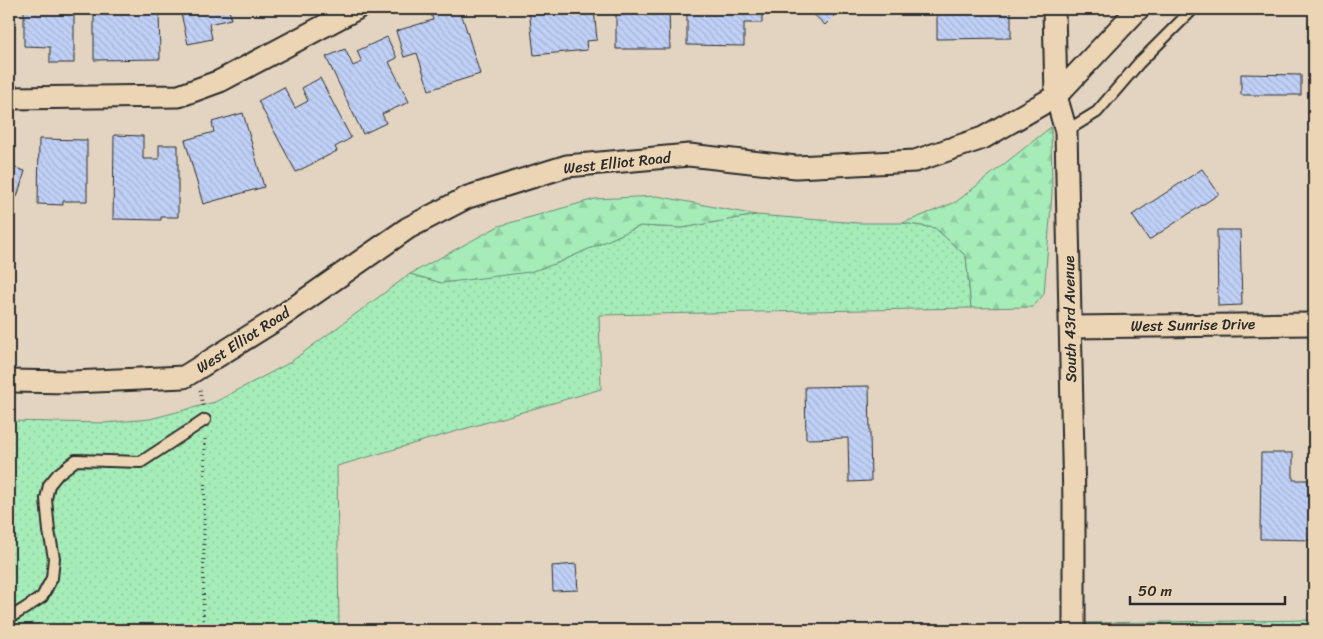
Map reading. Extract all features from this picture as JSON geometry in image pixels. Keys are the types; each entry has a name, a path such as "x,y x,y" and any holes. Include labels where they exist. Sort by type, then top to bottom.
{"street":[{"path":"9,98 179,96 220,81 356,9"},
{"name":"South 43rd Avenue","path":"1054,9 1056,96 1066,131 1074,502 1074,630"},
{"name":"West Elliot Road","path":"9,381 73,382 184,377 282,316 408,228 468,196 567,166 689,155 796,167 916,161 983,138 1056,96 1138,9"},
{"name":"West Sunrise Drive","path":"1071,327 1314,324"}],"lane":[{"path":"1066,131 1097,112 1139,63 1193,9"},
{"path":"9,618 42,597 52,578 54,558 46,499 49,484 58,474 76,460 141,462 205,420"}],"path":[{"path":"197,370 205,420 204,630"}],"green space":[{"path":"1051,127 1052,193 1044,294 1033,307 971,308 966,256 935,228 903,223 956,202"},
{"path":"657,196 756,215 682,228 640,226 555,264 529,272 442,283 410,274 499,226 595,199"},
{"path":"756,215 858,223 903,223 935,228 966,256 971,308 599,315 601,389 337,466 339,630 9,630 9,421 104,423 150,419 215,402 289,363 410,274 442,283 555,264 640,226 682,228"},
{"path":"1314,620 1314,630 1084,630 1084,623"}],"building":[{"path":"24,9 74,9 74,63 50,63 50,47 24,46"},
{"path":"94,9 159,9 160,59 94,60"},
{"path":"180,9 229,9 231,19 209,24 212,39 188,44"},
{"path":"430,9 460,9 480,74 429,90 417,53 404,57 396,31 433,20"},
{"path":"529,9 594,9 597,40 586,41 587,50 534,55"},
{"path":"616,9 669,9 670,49 616,49"},
{"path":"687,9 762,9 762,23 744,23 744,46 687,45"},
{"path":"808,9 841,9 825,25"},
{"path":"937,9 1011,9 1011,38 937,39"},
{"path":"387,37 397,58 389,62 409,102 382,114 386,123 363,134 326,57 345,49 353,66 362,62 357,51"},
{"path":"1241,74 1301,75 1301,95 1241,95"},
{"path":"320,78 351,138 335,147 337,151 296,172 258,101 284,87 295,108 308,101 302,88"},
{"path":"243,113 264,187 203,204 185,140 214,132 212,122"},
{"path":"114,135 143,136 143,159 159,159 159,145 178,145 178,217 161,217 161,220 113,219"},
{"path":"39,139 87,140 87,201 63,201 63,205 38,204"},
{"path":"9,166 25,171 17,197 9,194"},
{"path":"1202,169 1219,194 1149,240 1132,215"},
{"path":"1217,230 1240,230 1242,305 1218,306"},
{"path":"869,386 871,481 849,482 848,438 806,439 805,387"},
{"path":"1261,453 1293,453 1293,480 1314,480 1314,540 1260,539"},
{"path":"576,564 578,590 553,591 552,566"},
{"path":"489,625 489,630 457,630 457,626"}]}
